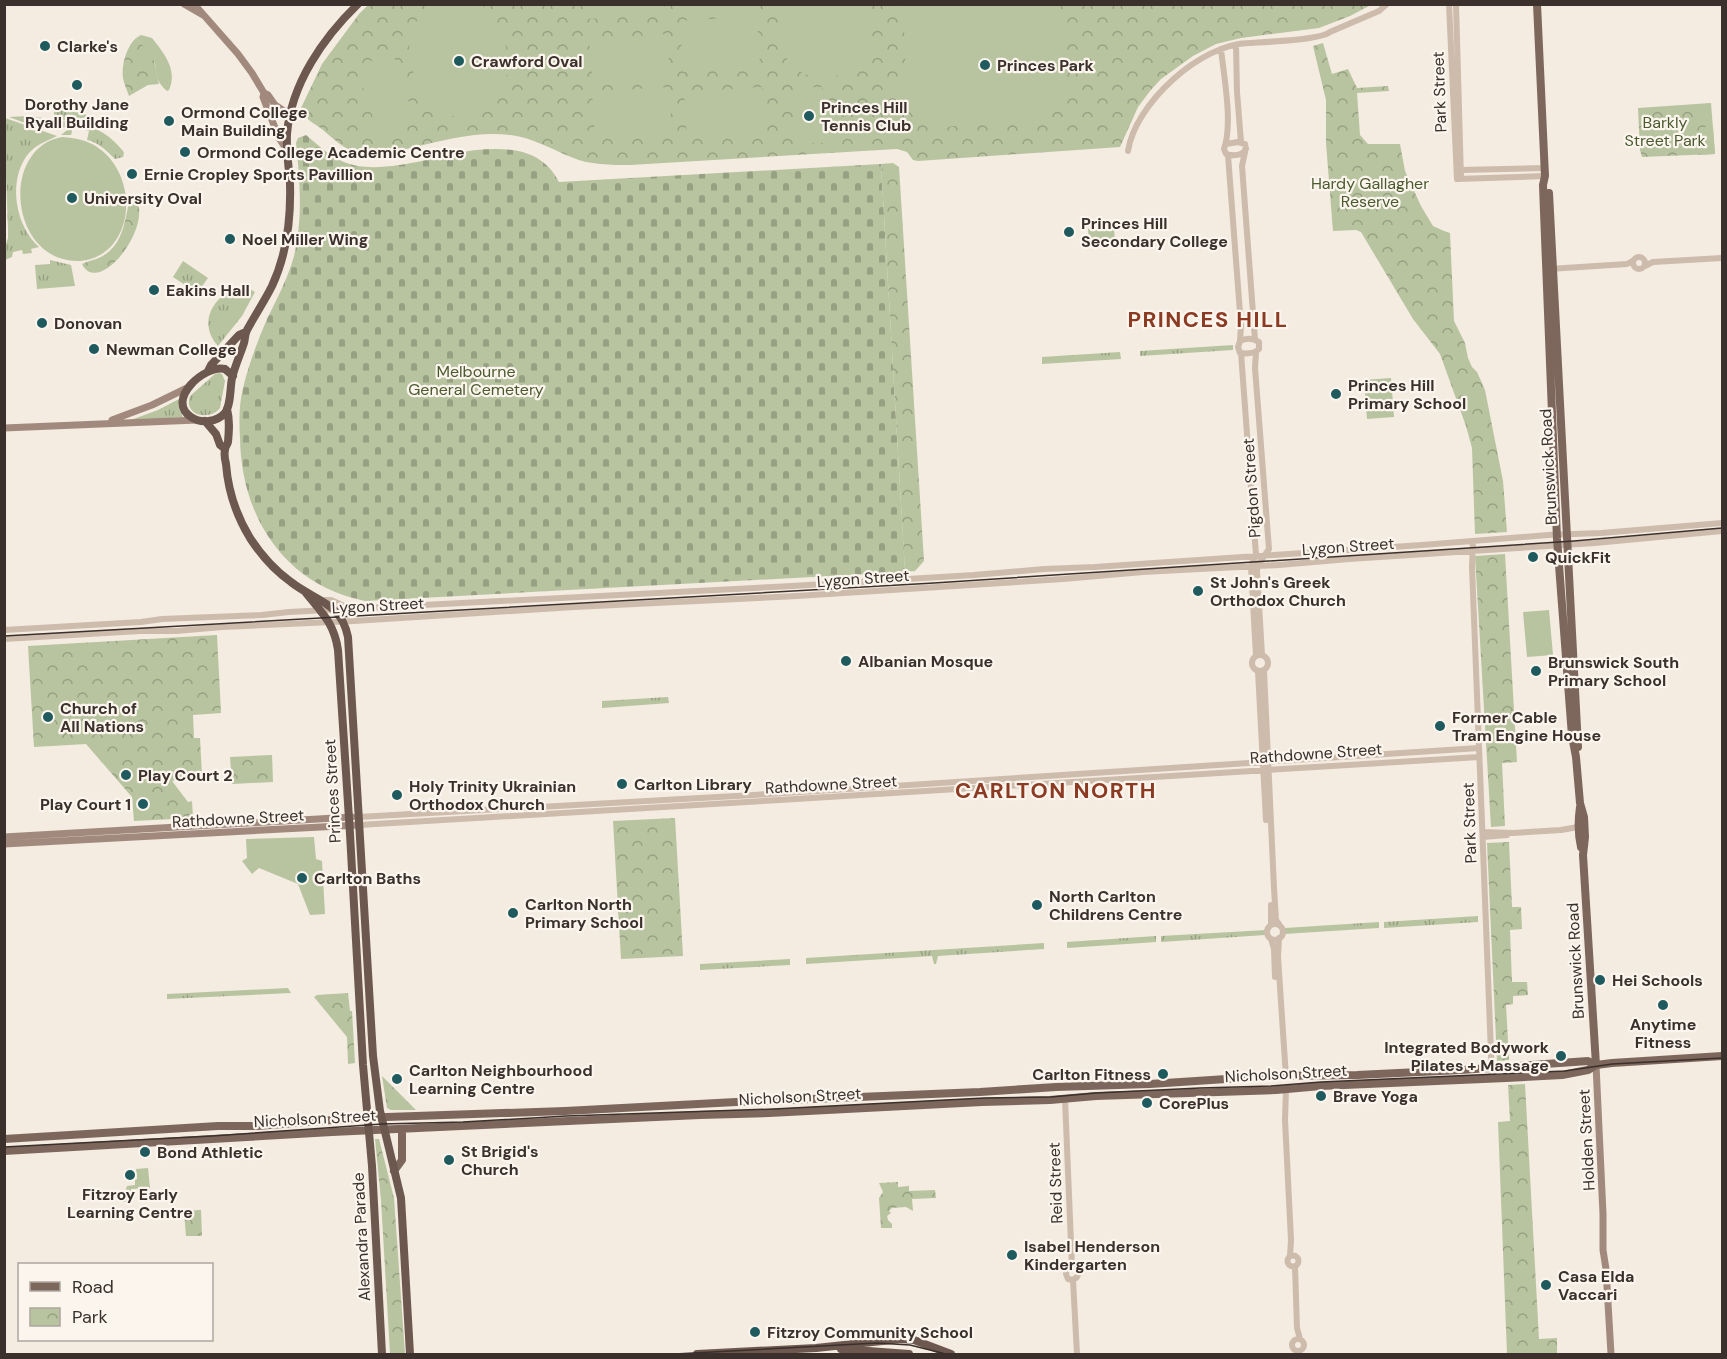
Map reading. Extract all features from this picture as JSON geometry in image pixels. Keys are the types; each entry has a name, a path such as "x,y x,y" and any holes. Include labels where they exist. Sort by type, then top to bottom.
{"highway":[{"path":"343,621 336,610 323,600 306,593 278,572 251,539 234,505 226,472 225,449 228,445 227,409 232,376 246,332 275,280 285,245 290,210 287,150 290,115 299,88 317,54 358,5"},
{"path":"225,449 220,446 216,434 201,421 188,415 183,407 183,397 187,388 208,371 239,335 246,332"},
{"path":"208,371 223,368 232,376"},
{"path":"201,421 219,418 227,409"},
{"name":"Princes Street","path":"306,593 329,621 338,650 367,1117"},
{"name":"Princes Street","path":"343,621 349,643 373,1056 384,1130"},
{"name":"Alexandra Parade","path":"367,1117 372,1166 382,1354"},
{"path":"384,1130 402,1212 410,1354"},
{"path":"697,1354 816,1348 882,1340 914,1340 951,1354"},
{"path":"816,1348 909,1354"}],"main road":[{"path":"184,4 203,15"},
{"name":"Brunswick Road","path":"1537,4 1545,172 1548,185 1549,269 1559,487 1576,757 1580,803 1584,817 1580,829 1596,1065"},
{"path":"197,6 241,58 264,93 275,105 290,115"},
{"path":"264,93 263,97 279,138 287,150"},
{"path":"98,423 124,416 187,388"},
{"path":"4,428 201,421"},
{"name":"Rathdowne Street","path":"4,837 144,834 175,830 359,821"},
{"name":"Rathdowne Street","path":"175,830 186,834 229,828"},
{"name":"Rathdowne Street","path":"4,844 87,836"},
{"name":"Nicholson Street","path":"4,1139 218,1126 257,1126 367,1117 565,1111 1283,1077 1357,1079 1562,1075 1588,1070 1596,1065 1722,1056"},
{"name":"Nicholson Street","path":"4,1151 368,1130 1284,1089 1357,1079 1492,1067 1588,1061 1596,1065"},
{"name":"Holden Street","path":"1596,1065 1611,1354"},
{"path":"1283,1077 1284,1089"},
{"path":"1150,1084 1151,1094"},
{"path":"1064,1087 1065,1099"},
{"path":"565,1111 566,1121"},
{"path":"394,1172 402,1160 402,1129"}],"street":[{"path":"1366,17 1380,4"},
{"path":"1125,151 1144,114 1161,91 1197,62 1222,51 1255,43 1317,38 1379,11 1387,4"},
{"name":"Park Street","path":"1449,4 1459,179"},
{"name":"Park Street","path":"1456,4 1461,170 1459,179"},
{"path":"1236,47 1241,142"},
{"path":"1222,51 1228,130 1224,149 1228,154 1239,304 1240,341 1238,346 1241,353 1248,354 1256,352 1259,345 1255,340 1242,166 1246,146 1241,142 1226,144"},
{"path":"1226,99 1238,98"},
{"path":"1228,154 1235,155 1245,152"},
{"path":"1461,170 1545,172"},
{"path":"1459,179 1545,172"},
{"path":"1549,269 1634,263 1639,257 1644,263"},
{"path":"1634,263 1640,269 1644,263 1722,258"},
{"path":"1240,341 1255,340"},
{"name":"Pigdon Street","path":"1255,566 1267,554 1269,546 1256,352"},
{"name":"Pigdon Street","path":"1241,353 1256,555 1259,656"},
{"name":"Lygon Street","path":"4,630 931,577 1654,530 1722,523"},
{"path":"1654,530 1655,537"},
{"name":"Lygon Street","path":"4,639 777,597 1563,545 1722,531"},
{"name":"Park Street","path":"1471,541 1492,1078"},
{"path":"1361,548 1361,558"},
{"path":"1349,549 1349,559"},
{"path":"1207,559 1207,568"},
{"path":"1146,563 1147,572"},
{"path":"1035,570 1035,580"},
{"path":"931,577 932,587"},
{"path":"914,578 914,588"},
{"path":"777,586 777,597"},
{"path":"728,589 729,599"},
{"path":"673,592 673,602"},
{"path":"585,596 586,607"},
{"path":"323,600 331,600 352,610"},
{"path":"465,604 465,613"},
{"path":"1259,656 1267,661 1267,667 1261,671 1254,669 1253,663 1259,656"},
{"path":"1261,671 1272,910 1268,936 1271,939 1274,953 1283,1077"},
{"name":"Rathdowne Street","path":"1265,766 1301,769 1479,748"},
{"name":"Rathdowne Street","path":"359,821 926,788 1265,766 1300,760 1479,757"},
{"path":"1300,760 1301,769"},
{"path":"1265,766 1276,920 1282,928 1278,957 1283,1077"},
{"path":"1483,835 1580,829"},
{"path":"1271,925 1279,924"},
{"path":"1271,939 1280,938"},
{"path":"1284,1089 1293,1256 1288,1261 1294,1266 1297,1328 1297,1339 1292,1345 1298,1352 1304,1346 1303,1342 1297,1339"},
{"name":"Reid Street","path":"1065,1099 1072,1267 1067,1269 1066,1274 1068,1279 1073,1280 1077,1354"}],"green space":[{"name":"Princes Park","path":"368,5 1371,5 1319,28 1241,38 1216,44 1193,56 1161,79 1150,91 1138,107 1120,147 918,161 913,160 907,152 897,149 608,165 585,162 527,139 498,134 461,137 377,155 360,154 348,149 310,121 301,108 322,64"},
{"name":"Crawford Oval","path":"430,5 482,5 500,30 508,59 506,80 498,99 479,113 466,117 453,116 441,110 430,102 415,77 411,63 410,39 415,24"},
{"path":"587,5 664,5 665,14 588,19"},
{"path":"678,5 755,5 756,11 679,17"},
{"path":"779,5 867,5 871,38 868,56 854,69 844,74 821,77 801,72 788,61 781,46"},
{"name":"Princes Park","path":"902,5 1060,5 1067,66 1066,90 1063,98 1050,111 1033,118 946,127 931,126 915,118 906,108 900,90 906,54"},
{"path":"757,16 760,66 683,72 680,21"},
{"path":"667,34 670,81 593,86 589,40"},
{"path":"141,35 152,38 168,62 172,76 167,91 157,78 152,56 136,38"},
{"path":"136,38 153,56 159,84 148,85 129,96 123,80 123,67 127,51"},
{"name":"Hardy Gallagher Reserve","path":"1323,43 1332,74 1348,69 1357,88 1388,86 1389,91 1357,93 1360,135 1368,144 1400,144 1405,171 1421,206 1433,226 1450,233 1454,321 1465,343 1472,367 1477,372 1485,390 1503,481 1507,532 1475,534 1472,448 1440,354 1413,319 1361,232 1356,230 1333,231 1326,143 1326,100 1313,46"},
{"path":"393,54 416,124 379,136 356,66"},
{"path":"669,87 672,132 595,137 592,92"},
{"path":"762,87 765,133 687,138 684,92"},
{"name":"Princes Hill Tennis Club","path":"822,87 825,143 795,144 793,88"},
{"name":"Barkly Street Park","path":"1711,103 1715,154 1642,157 1638,108"},
{"path":"54,110 80,112 109,125 54,119"},
{"path":"29,116 76,123 68,127 42,128 9,117"},
{"path":"5,118 57,136 29,153 18,176 16,189 19,215 24,227 39,247 31,249 32,253 23,254 22,250 13,252 12,257 5,260 8,229"},
{"path":"79,124 92,127 109,137 123,151 123,157 115,159 99,145 87,140 89,131 73,127 71,135 61,135 71,127"},
{"path":"1700,127 1713,127 1715,154 1700,155 1697,135"},
{"name":"Melbourne General Cemetery","path":"306,135 339,160 358,166 409,164 476,150 501,149 524,152 544,163 559,182 881,164 905,572 365,601 336,593 311,580 290,563 272,543 259,520 242,467 239,426 242,394 251,362 294,256 300,214 296,143 298,138"},
{"name":"University Oval","path":"62,137 89,143 108,156 122,179 125,192 125,220 120,233 106,251 87,260 77,261 54,256 37,243 26,224 21,203 22,181 29,161 42,145"},
{"path":"893,163 899,167 924,561 915,571 905,572 881,164"},
{"path":"130,197 136,198 139,211 137,226 131,241 111,266 100,272 90,272 82,264 101,257 115,246 125,222"},
{"path":"1114,227 1115,242 1089,244 1088,229"},
{"path":"50,260 71,265 75,286 37,289 35,265 50,264"},
{"path":"183,261 208,278 197,293 173,277"},
{"path":"240,287 255,292 242,316 218,346 209,328 211,311 222,296"},
{"path":"1233,345 1233,350 1140,356 1140,351"},
{"path":"1120,352 1121,359 1042,364 1042,357"},
{"path":"219,373 225,381 220,408 216,412 204,415 194,412 190,408 190,396"},
{"path":"1391,378 1394,417 1367,419 1364,380"},
{"path":"179,399 179,408 183,417 128,421 158,410"},
{"path":"1505,554 1517,762 1502,763 1505,826 1491,827 1475,556"},
{"path":"1549,610 1553,655 1527,657 1523,612"},
{"path":"217,635 221,713 193,715 194,738 200,738 202,775 172,781 188,802 192,801 193,818 134,821 132,797 86,744 34,747 28,646"},
{"path":"668,697 669,703 602,708 602,701"},
{"path":"272,755 273,782 232,784 230,757"},
{"path":"675,818 683,956 621,959 613,821"},
{"name":"Carlton Baths","path":"314,837 316,859 322,861 325,914 310,915 298,884 259,868 252,874 242,861 247,858 246,839"},
{"path":"1509,842 1512,907 1521,907 1522,929 1510,930 1512,982 1527,982 1528,995 1513,996 1513,1004 1506,1005 1509,1060 1497,1061 1487,843"},
{"path":"1478,916 1478,922 1384,928 1384,922"},
{"path":"1379,922 1379,928 1284,934 1285,928"},
{"path":"1266,930 1265,935 1161,942 1161,936"},
{"path":"1156,936 1156,942 1067,948 1067,942"},
{"path":"1044,943 1044,949 938,956 936,964 932,956 806,964 806,958"},
{"path":"790,959 790,965 700,970 700,964"},
{"path":"288,988 291,993 167,999 167,994"},
{"path":"348,993 350,1011 352,1011 355,1063 348,1064 347,1037 314,997"},
{"path":"382,1076 416,1110 387,1108"},
{"path":"1525,1084 1539,1339 1557,1338 1557,1354 1507,1354 1498,1122 1510,1121 1508,1085"},
{"path":"375,1139 379,1139 394,1198 405,1354 390,1354"},
{"path":"148,1168 150,1188 131,1189 131,1202 122,1202 121,1192 125,1192 127,1186 135,1185 136,1169"},
{"path":"898,1182 898,1187 909,1186 909,1191 935,1190 936,1198 912,1199 913,1211 906,1207 892,1208 889,1211 891,1213 887,1216 892,1228 881,1228 879,1198 883,1192 879,1183"},
{"path":"201,1210 202,1236 186,1236 184,1211"}],"tram line":[{"path":"4,636 934,583 1574,541 1722,528"},
{"path":"4,1147 382,1124 1051,1097 1565,1071 1612,1064 1722,1058"},
{"path":"675,1354 877,1343 910,1345 946,1354"}],"place":[{"name":"Clarke's","path":"45,46"},
{"name":"Crawford Oval","path":"459,61"},
{"name":"Princes Park","path":"985,65"},
{"name":"Dorothy Jane Ryall Building","path":"77,85"},
{"name":"Princes Hill Tennis Club","path":"809,116"},
{"name":"Ormond College Main Building","path":"169,121"},
{"name":"Ormond College Academic Centre","path":"185,152"},
{"name":"Ernie Cropley Sports Pavillion","path":"132,174"},
{"name":"University Oval","path":"72,198"},
{"name":"Princes Hill Secondary College","path":"1069,232"},
{"name":"Noel Miller Wing","path":"230,239"},
{"name":"Eakins Hall","path":"154,290"},
{"name":"Donovan","path":"42,323"},
{"name":"Newman College","path":"94,349"},
{"name":"Princes Hill Primary School","path":"1336,394"},
{"name":"QuickFit","path":"1533,557"},
{"name":"St John's Greek Orthodox Church","path":"1198,591"},
{"name":"Albanian Mosque","path":"846,661"},
{"name":"Brunswick South Primary School","path":"1536,671"},
{"name":"Church of All Nations","path":"48,717"},
{"name":"Former Cable Tram Engine House","path":"1440,726"},
{"name":"Play Court 2","path":"126,775"},
{"name":"Carlton Library","path":"622,784"},
{"name":"Holy Trinity Ukrainian Orthodox Church","path":"397,795"},
{"name":"Play Court 1","path":"143,804"},
{"name":"Carlton Baths","path":"302,878"},
{"name":"North Carlton Childrens Centre","path":"1037,905"},
{"name":"Carlton North Primary School","path":"513,913"},
{"name":"Hei Schools","path":"1600,980"},
{"name":"Anytime Fitness","path":"1663,1005"},
{"name":"Integrated Bodywork Pilates + Massage","path":"1561,1056"},
{"name":"Carlton Fitness","path":"1163,1074"},
{"name":"Carlton Neighbourhood Learning Centre","path":"397,1079"},
{"name":"Brave Yoga","path":"1321,1096"},
{"name":"CorePlus","path":"1147,1103"},
{"name":"Bond Athletic","path":"145,1152"},
{"name":"St Brigid's Church","path":"449,1160"},
{"name":"Fitzroy Early Learning Centre","path":"130,1175"},
{"name":"Isabel Henderson Kindergarten","path":"1012,1255"},
{"name":"Casa Elda Vaccari","path":"1546,1285"},
{"name":"Fitzroy Community School","path":"755,1332"}],"district":[{"name":"PRINCES HILL","path":"1208,319"},
{"name":"CARLTON NORTH","path":"1056,790"}]}
